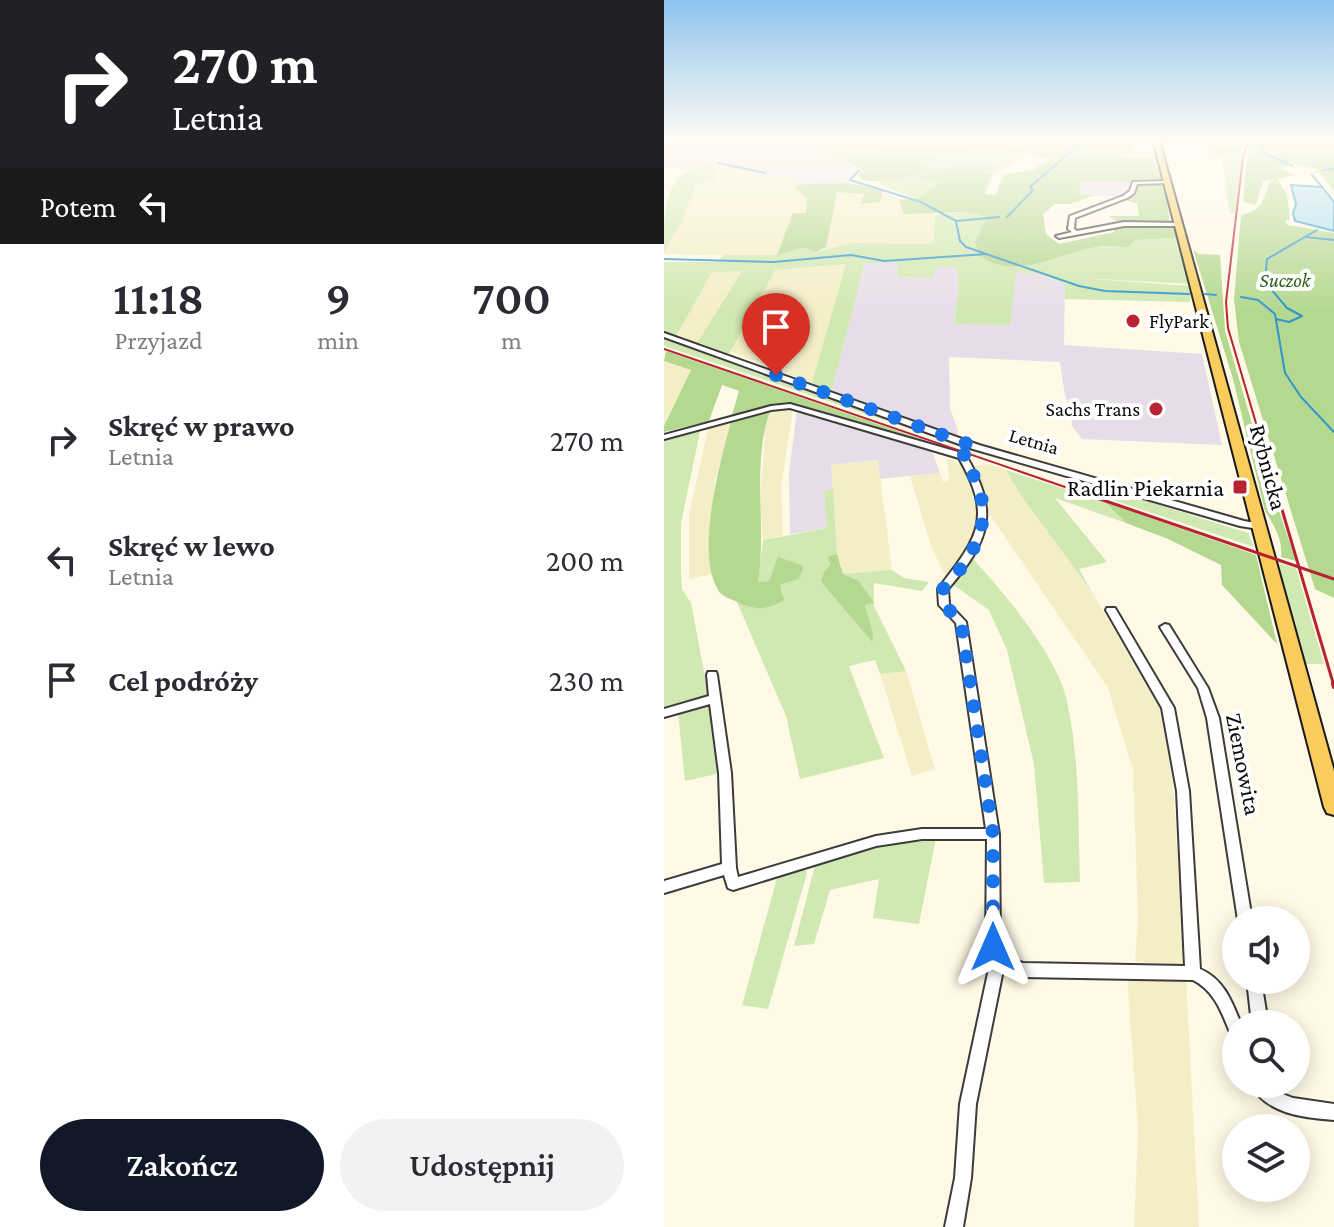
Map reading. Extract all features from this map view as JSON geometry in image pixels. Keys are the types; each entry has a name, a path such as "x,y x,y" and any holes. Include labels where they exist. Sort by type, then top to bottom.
{"main road":[{"name":"Rybnicka","path":"1172,197 1334,807"}],"street":[{"path":"1076,233 1071,229 1072,217 1124,197"},
{"path":"1059,236 1124,224 1179,225"},
{"name":"Letnia","path":"664,335 976,447 1259,526"},
{"path":"664,437 771,408 790,406 962,456 976,447"},
{"path":"954,1227 963,1178 968,1104 998,960 993,947 993,834 961,622 944,605 943,589 974,551 983,522 984,507 962,456"},
{"path":"1111,610 1168,708 1183,791 1193,973"},
{"name":"Ziemowita","path":"1165,627 1203,688 1213,718 1243,906"},
{"path":"712,675 725,773 729,868 733,884 891,838 922,834 993,834"},
{"path":"664,713 714,699"},
{"path":"664,887 729,868"},
{"path":"998,960 1023,970 1193,973 1217,988 1227,1010"},
{"path":"1283,1098 1301,1108 1334,1112"}],"shaded area":[{"path":"689,197 810,197 808,214 780,257 664,254"},
{"path":"833,197 863,197 862,202 876,202 879,197 894,197 902,200 908,212 937,214 935,246 817,250"},
{"path":"850,262 819,386 727,350 772,268"},
{"path":"865,263 898,263 898,277 931,278 935,267 956,267 959,286 954,323 1009,325 1015,273 1040,274 1065,284 1064,345 1202,354 1222,445 1082,439 1072,426 1060,362 949,357 950,408 957,436 831,393"},
{"path":"712,268 746,269 699,345 676,333"},
{"path":"664,361 691,370 664,426"},
{"path":"793,408 781,487 783,535 763,540 760,502 766,421 770,411"},
{"path":"797,409 932,451 940,473 879,479 877,460 832,465 833,489 824,491 827,528 790,534 789,473"},
{"path":"733,419 715,480 710,538 713,574 689,579 689,514 709,425"},
{"path":"947,458 964,467 979,520 967,552 946,578 931,546 910,476 940,473 943,482 949,480"},
{"path":"878,460 892,570 843,574 837,554 831,465"},
{"path":"989,464 1006,470 1022,497 1092,592 1161,710 1173,786 1185,965 1135,962 1138,918 1133,770 1108,688 990,515 972,466"},
{"path":"906,671 935,769 912,776 880,674"},
{"path":"1127,976 1186,977 1199,1227 1134,1227 1138,1131"}],"green space":[{"path":"669,197 691,197 664,252 665,220"},
{"path":"805,197 836,197 826,247 816,252 803,248 777,255 793,213 806,213"},
{"path":"863,197 881,197 880,202 861,204"},
{"path":"1088,197 1070,204 1055,204 1043,214 1046,234 1059,244 1114,232 1114,228 1124,226 1109,216 1139,216 1137,204 1125,199 1129,197 1166,197 1170,223 1161,224 1175,227 1179,238 1135,240 1129,247 1097,247 1024,266 995,264 980,257 975,242 987,217 969,212 904,214 899,200"},
{"path":"1227,197 1237,197 1235,213 1229,213"},
{"path":"1243,197 1258,197 1256,205 1243,202"},
{"name":"Suczok","path":"1264,197 1287,197 1290,219 1285,221 1288,225 1334,233 1334,598 1315,589 1239,342 1234,299 1241,215 1257,208"},
{"path":"969,212 988,217 975,242 984,260 1098,247 1129,247 1135,240 1179,238 1191,284 1078,278 1192,286 1190,302 1065,299 1065,284 1040,274 1016,273 1010,325 954,324 959,286 956,267 936,267 932,278 898,277 897,263 865,263 831,393 812,383 846,264 775,270 729,354 698,342 742,271 712,272 676,336 664,332 664,262 718,262 723,255 777,255 803,248 816,252 852,243 930,244 934,241 935,215"},
{"path":"1193,249 1199,254 1220,255 1225,331 1269,482 1296,561 1281,557 1275,527 1265,511 1233,379"},
{"path":"664,339 917,431 664,346"},
{"path":"666,351 927,441 794,405 732,415 739,391 722,385 709,421 664,432 691,370 664,361"},
{"path":"770,411 761,453 758,582 769,581 778,557 804,566 799,579 780,585 784,600 772,606 755,608 743,605 719,591 711,572 709,530 716,482 731,422"},
{"path":"701,427 681,523 681,571 682,589 691,603 709,698 664,711 664,438"},
{"path":"1006,470 1105,502 1126,523 1055,498 1107,562 1079,569 1092,592 1022,497"},
{"path":"833,489 837,554 828,556 830,565 824,571 821,582 871,641 873,633 865,605 873,603 859,581 843,574 892,570 904,578 929,582 922,591 874,583 874,606 906,671 880,674 875,660 849,666 884,758 800,779 786,716 737,602 757,608 768,606 783,594 780,585 799,579 804,566 778,558 769,581 758,582 763,540 827,528 824,491"},
{"path":"1109,489 1248,533 1254,547 1110,499"},
{"path":"1105,502 1256,555 1277,644 1222,585 1221,565 1126,523"},
{"path":"837,554 843,574 859,581 874,603 865,605 873,633 872,642 821,582 824,571 830,565 828,556"},
{"path":"973,559 1040,643 1066,697 1076,766 1080,882 1044,883 1034,764 1007,650 989,610 952,584"},
{"path":"1278,563 1296,568 1324,664 1305,664"},
{"path":"703,705 710,708 712,714 721,773 685,781 678,713"},
{"path":"936,838 919,924 873,918 879,879 830,890 814,944 794,946 815,866 899,841"},
{"path":"805,869 807,873 768,1009 742,1005 777,878"}],"water":[{"path":"1294,197 1330,197 1334,202 1334,231 1295,221 1293,213"}],"waterway":[{"path":"906,197 956,221"},
{"path":"1007,217 1026,197"},
{"path":"956,221 999,217"},
{"path":"956,221 960,241 966,247 986,254"},
{"path":"1276,319 1289,322 1302,316 1287,308 1265,282 1267,259 1317,230"},
{"path":"1306,237 1334,240"},
{"path":"664,259 774,262 851,255 884,261 986,254"},
{"path":"986,254 1079,286 1105,291 1189,294"},
{"path":"1205,294 1216,295"},
{"path":"1241,297 1258,300 1275,314 1285,373 1301,397 1334,432"}],"railway":[{"path":"1238,197 1226,302 1228,328 1278,498"},
{"path":"664,349 1097,498"},
{"path":"1091,496 1299,567"},
{"path":"1278,496 1299,567"},
{"path":"1299,567 1334,579"},
{"path":"1299,567 1334,686"}],"place":[{"name":"FlyPark","path":"1133,321"},
{"name":"Sachs Trans","path":"1156,409"},
{"name":"Radlin Piekarnia","path":"1240,487"}],"route":[{"path":"776,375 976,447 962,456 984,507 981,536 967,561 943,589 944,605 961,622 987,786 993,834 993,947"}]}
